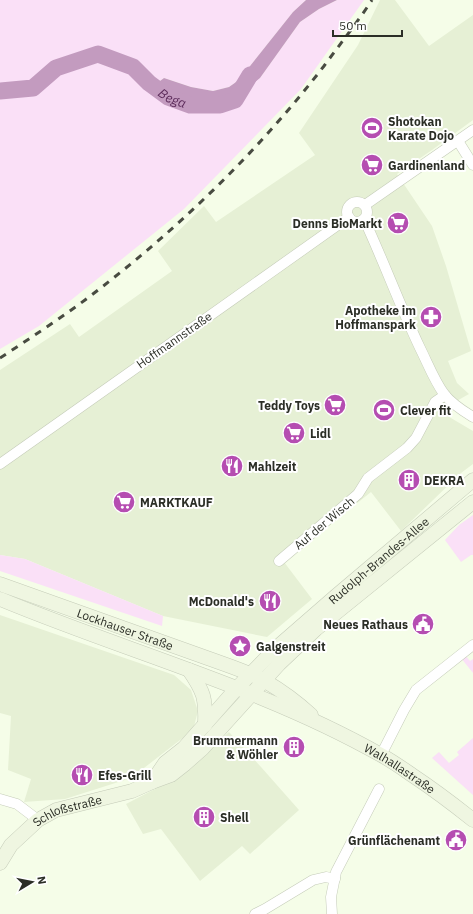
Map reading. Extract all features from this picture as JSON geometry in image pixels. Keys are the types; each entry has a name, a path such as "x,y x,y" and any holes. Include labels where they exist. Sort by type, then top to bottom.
{"main road":[{"name":"Rudolph-Brandes-Allee","path":"250,674 274,650 336,596 473,480"},
{"name":"Rudolph-Brandes-Allee","path":"264,681 279,664 316,629 473,502"},
{"name":"Lockhauser Straße","path":"0,584 250,674"},
{"name":"Lockhauser Straße","path":"0,599 237,688"},
{"path":"189,670 198,682 203,694 205,725"},
{"name":"Walhallastraße","path":"250,674 293,699 322,725"},
{"name":"Schloßstraße","path":"152,782 166,763 184,748 250,674"},
{"name":"Schloßstraße","path":"0,862 11,845 38,820 56,810 132,791 171,775 202,749 264,681"},
{"name":"Walhallastraße","path":"237,688 322,725 381,755 441,795 473,820"}],"street":[{"path":"365,205 473,130"},
{"path":"458,141 473,165"},
{"path":"358,202 365,205 367,213 364,219 360,222 351,220 348,217 347,210 351,204 358,202"},
{"name":"Hoffmannstraße","path":"0,464 348,217"},
{"path":"364,219 436,382 450,401 473,417"},
{"name":"Auf der Wisch","path":"279,561 358,494 368,478 412,443 435,402 445,395"},
{"path":"381,755 416,690 473,645"},
{"path":"332,914 331,897 336,872 379,789"},
{"path":"0,799 17,804 38,820"},
{"path":"255,914 313,880 326,877 335,879"}],"shaded area":[{"path":"0,0 306,0 293,12 239,80 229,87 213,91 191,87 164,78 156,84 193,101 219,99 260,78 300,22 319,9 337,0 364,0 301,89 184,209 39,326 0,349"},
{"path":"306,0 337,0 319,9 300,22 260,78 238,95 219,99 193,101 156,84 164,78 191,87 213,91 229,87 239,80 293,12"},
{"path":"380,0 395,0 429,46 473,15 473,120 397,174 432,226 446,266 471,351 448,361 457,383 469,394 439,411 473,431 473,464 461,473 401,531 371,492 284,562 312,599 267,637 163,616 25,559 0,555 0,370 70,324 79,337 172,271 158,251 204,206 216,222 315,155 299,133 358,45"},
{"path":"473,515 473,555 461,562 445,540 459,525"},
{"path":"0,555 25,559 163,616 162,626 0,571"},
{"path":"0,615 174,675 191,690 198,711 193,730 131,778 65,799 24,802 31,779 8,770 11,716 0,713"},
{"path":"465,655 470,661 473,659 473,673 461,658"},
{"path":"229,732 299,810 250,854 242,846 200,881 161,829 143,834 126,804 178,777"},
{"path":"473,738 473,795 432,758 439,752 449,763 459,755 457,752"}],"waterway":[{"name":"Bega","path":"0,91 33,88 56,68 98,54 133,67 149,83 168,97 190,105 220,105 235,100 250,75"}],"railway":[{"path":"0,358 33,337 85,300 150,248 182,220 242,161 298,99 372,0"}],"place":[{"name":"Shotokan Karate Dojo","path":"372,128"},
{"name":"Gardinenland","path":"372,165"},
{"name":"Denns BioMarkt","path":"398,223"},
{"name":"Apotheke im Hoffmanspark","path":"431,317"},
{"name":"Teddy Toys","path":"335,405"},
{"name":"Clever fit","path":"384,410"},
{"name":"Lidl","path":"294,433"},
{"name":"Mahlzeit","path":"232,466"},
{"name":"DEKRA","path":"409,480"},
{"name":"MARKTKAUF","path":"124,502"},
{"name":"McDonald's","path":"270,601"},
{"name":"Neues Rathaus","path":"423,624"},
{"name":"Galgenstreit","path":"240,646"},
{"name":"Brummermann & Wöhler","path":"294,747"},
{"name":"Efes-Grill","path":"82,775"},
{"name":"Shell","path":"204,817"},
{"name":"Grünflächenamt","path":"456,840"}]}
